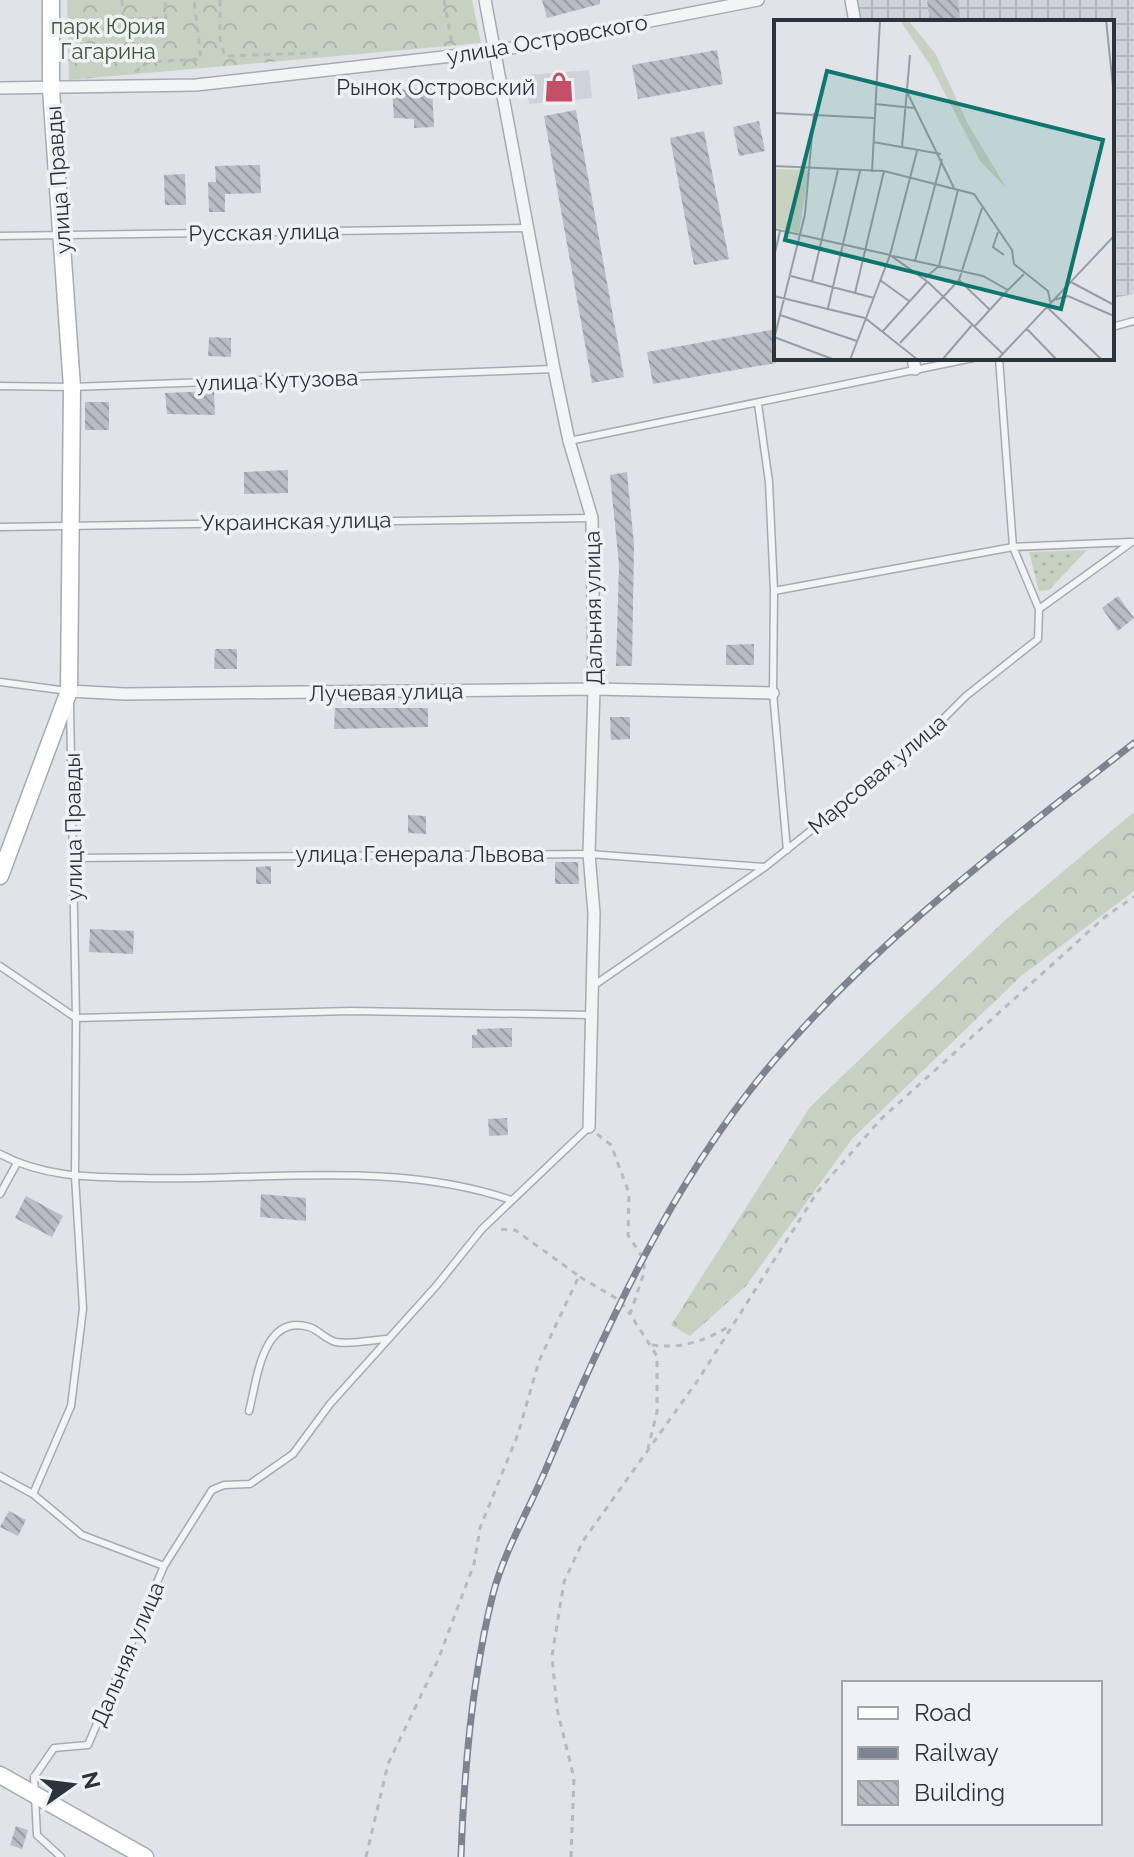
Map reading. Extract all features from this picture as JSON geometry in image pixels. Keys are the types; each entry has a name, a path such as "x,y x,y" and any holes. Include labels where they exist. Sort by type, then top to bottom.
{"main road":[{"name":"улица Правды","path":"51,0 51,89 72,387 69,691"},
{"path":"0,876 69,691"},
{"path":"0,1775 145,1857"}],"street":[{"name":"Дальняя улица","path":"485,0 554,369 569,441 592,518 594,689 589,854 594,913 589,1127"},
{"name":"улица Островского","path":"0,88 196,85 454,56 496,51 758,0"},
{"path":"851,0 855,20"},
{"name":"Лучевая улица","path":"69,691 140,694 594,689 773,693"}],"lane":[{"name":"Русская улица","path":"0,236 529,228"},
{"path":"1114,326 1134,321"},
{"path":"569,441 758,404 914,364 953,360"},
{"path":"999,360 1013,547 1039,609 1133,542"},
{"name":"улица Кутузова","path":"0,386 72,387 554,369"},
{"path":"758,404 769,482 774,591 773,693 787,850"},
{"name":"Украинская улица","path":"0,527 592,518"},
{"path":"774,591 1013,547 1133,542"},
{"name":"Марсовая улица","path":"593,986 765,867 912,750 966,696 1038,639 1039,609"},
{"name":"Лучевая улица","path":"0,682 69,691"},
{"name":"улица Правды","path":"33,1494 71,1406 83,1309 75,1176 76,1018 69,691"},
{"name":"улица Генерала Львова","path":"74,858 589,854 765,867"},
{"path":"0,966 76,1018 351,1011 591,1015"},
{"path":"249,1411 267,1343 281,1329 296,1325 312,1327 335,1342 386,1339 437,1285 482,1229 589,1127"},
{"path":"0,1154 17,1163 75,1176 190,1179 380,1177 476,1188 511,1200"},
{"path":"0,1194 17,1163"},
{"name":"Дальняя улица","path":"35,1794 34,1777 54,1748 88,1745 164,1566 212,1490 224,1485 250,1484 293,1454 386,1339"},
{"path":"0,1476 33,1494 82,1535 164,1566"},
{"path":"35,1794 37,1835 61,1857"}],"path":[{"path":"122,0 123,19 166,18 165,0"},
{"path":"111,87 149,62 201,59 194,0"},
{"path":"220,0 220,39 225,56 316,53 319,71"},
{"path":"444,0 454,56"},
{"path":"571,1857 574,1778 557,1709 552,1656 564,1582 583,1541 734,1323 818,1191 881,1119 1106,916 1134,897"},
{"path":"589,1127 611,1145 629,1193 628,1235 644,1260 644,1273 630,1314"},
{"path":"482,1229 515,1230 579,1276 619,1300 630,1314 657,1356 657,1412 647,1451"},
{"path":"366,1857 388,1764 438,1660 474,1564 480,1528 518,1434 539,1361 579,1276"},
{"path":"650,1344 670,1347 696,1343 734,1323"}],"shaded area":[{"path":"856,0 1134,0 1134,294 1114,298 1114,20 860,20"},
{"name":"Рынок Островский","path":"589,70 592,98 529,104 527,75"}],"green space":[{"name":"парк Юрия Гагарина","path":"67,0 472,0 481,43 69,80"},
{"path":"1087,550 1049,590 1039,591 1029,552"},
{"path":"1134,812 1134,891 1021,976 852,1139 746,1286 690,1336 671,1325 810,1107 1003,922"}],"building":[{"path":"542,0 600,0 600,4 547,18"},
{"path":"927,0 958,0 960,19 930,20"},
{"path":"717,50 723,84 638,99 632,65"},
{"path":"432,88 434,127 414,128 414,119 394,118 392,90"},
{"path":"576,110 624,377 592,383 544,116"},
{"path":"759,121 765,151 739,156 733,127"},
{"path":"704,131 729,259 694,265 670,138"},
{"path":"260,165 261,193 225,194 225,212 209,212 208,182 216,182 215,166"},
{"path":"185,174 186,205 165,205 164,175"},
{"path":"774,329 776,363 653,384 647,352"},
{"path":"209,337 231,338 231,357 208,356"},
{"path":"214,391 215,415 167,414 165,393"},
{"path":"85,402 109,402 109,430 85,430"},
{"path":"288,470 288,493 244,494 244,472"},
{"path":"627,472 634,545 632,666 616,666 619,564 610,475"},
{"path":"1118,596 1134,618 1118,631 1102,608"},
{"path":"754,644 754,665 726,665 726,645"},
{"path":"215,649 237,649 237,669 214,669"},
{"path":"335,708 428,708 428,727 334,729"},
{"path":"610,717 630,717 630,739 611,740"},
{"path":"408,815 426,816 426,834 408,833"},
{"path":"555,862 578,862 579,884 555,884"},
{"path":"271,866 271,884 256,884 256,867"},
{"path":"90,929 134,931 133,954 89,952"},
{"path":"512,1028 512,1047 472,1048 472,1035 477,1035 477,1029"},
{"path":"507,1118 508,1135 489,1136 488,1119"},
{"path":"261,1194 306,1198 306,1221 260,1217"},
{"path":"26,1196 63,1216 52,1237 15,1218"},
{"path":"9,1511 26,1520 18,1536 0,1527"},
{"path":"16,1826 28,1830 22,1849 10,1845"}],"railway":[{"path":"461,1857 474,1691 498,1578 593,1362 644,1256 673,1205 737,1108 813,1017 946,893 1134,743"}],"place":[{"name":"Рынок Островский","path":"559,87"}]}
